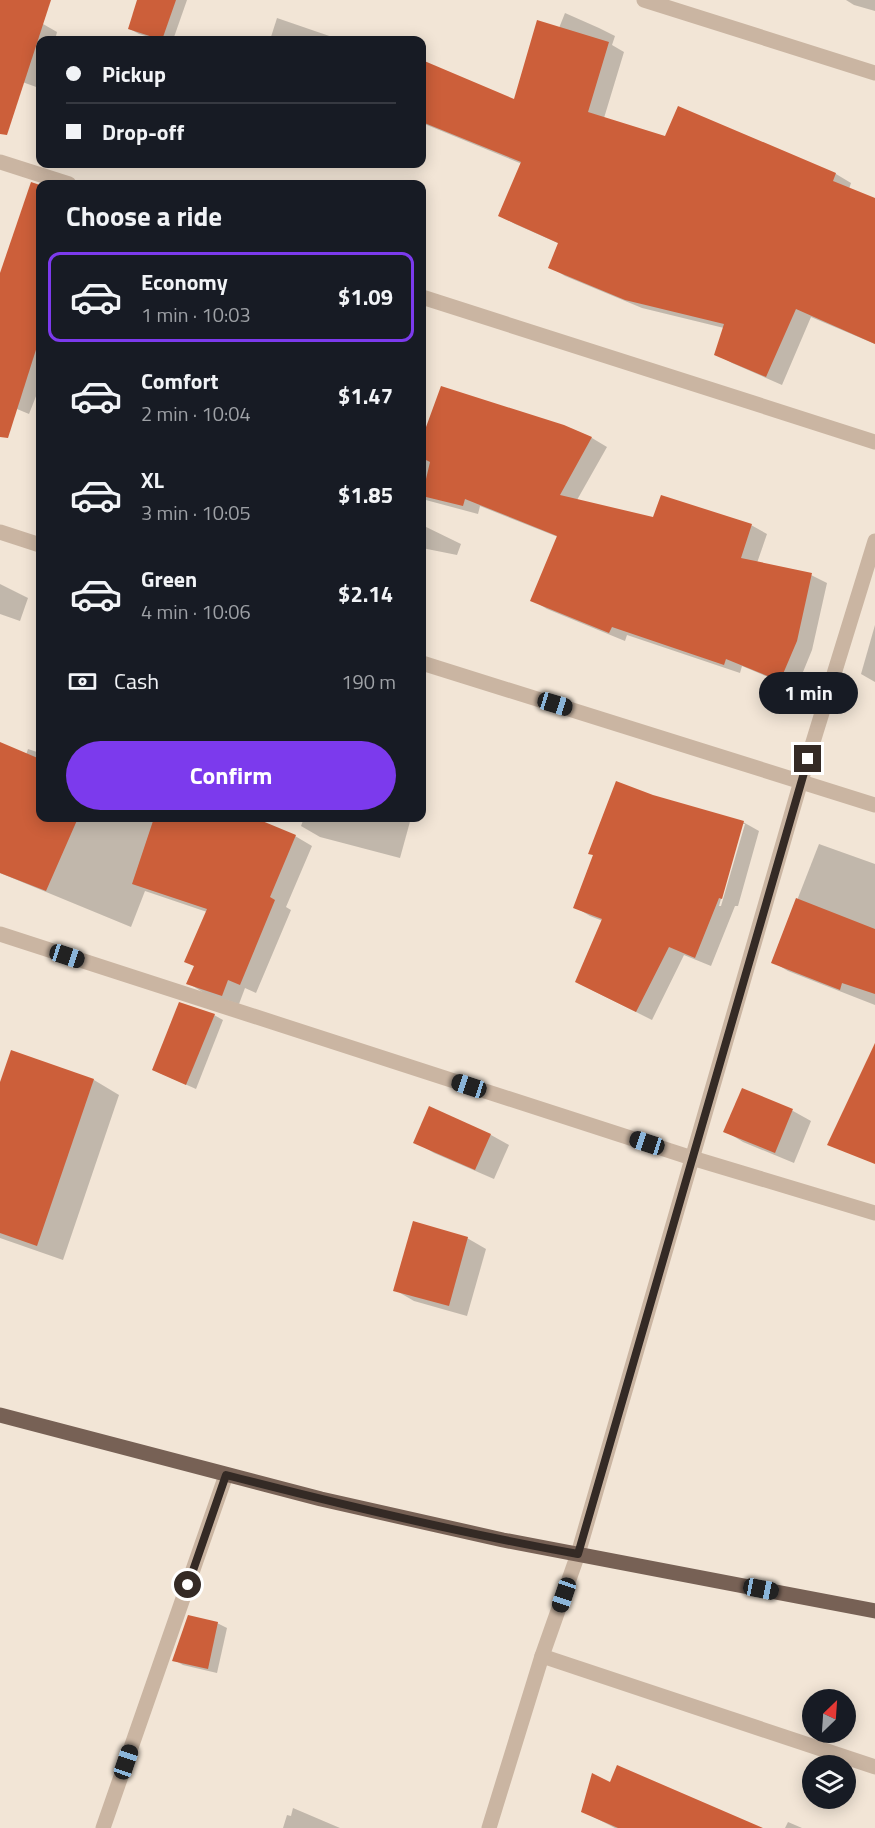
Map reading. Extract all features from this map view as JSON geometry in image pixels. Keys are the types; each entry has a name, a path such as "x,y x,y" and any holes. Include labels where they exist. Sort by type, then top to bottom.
{"main road":[{"path":"0,1415 321,1499 503,1540 875,1611"}],"street":[{"path":"644,0 875,73"},
{"path":"0,162 56,180"},
{"path":"426,298 875,442"},
{"path":"0,532 36,543"},
{"path":"489,1828 578,1554 801,781 875,541"},
{"path":"426,664 875,805"},
{"path":"0,934 692,1158 875,1214"},
{"path":"103,1828 226,1475"},
{"path":"543,1656 875,1767"}],"building":[{"path":"0,0 51,0 39,36 36,36 36,46 7,135 0,134"},
{"path":"137,0 176,0 163,36 150,36 128,29"},
{"path":"537,20 609,42 588,112 665,136 678,106 836,173 833,181 875,198 875,344 796,309 766,377 714,355 724,324 625,300 548,268 558,243 498,216 521,162 426,124 426,62 514,99"},
{"path":"31,182 36,184 36,350 8,438 0,437 0,273"},
{"path":"441,386 564,425 592,437 560,495 653,517 661,495 752,524 741,558 812,573 797,641 780,681 726,659 724,665 612,627 609,633 530,601 557,536 465,499 463,506 426,497 426,479 430,462 426,460 426,427"},
{"path":"0,742 36,757 36,822 76,822 46,891 0,873"},
{"path":"616,781 653,795 744,821 722,899 719,898 695,958 669,947 636,1012 575,982 602,919 573,908 593,855 588,854"},
{"path":"153,822 265,822 296,835 270,897 275,900 240,985 228,980 222,996 186,984 194,966 184,962 207,909 132,884"},
{"path":"796,898 875,929 875,994 842,983 840,990 771,963"},
{"path":"179,1002 215,1014 186,1085 152,1070"},
{"path":"875,1043 875,1164 827,1145"},
{"path":"11,1050 94,1079 37,1246 0,1233 0,1082"},
{"path":"742,1088 793,1109 775,1153 723,1132"},
{"path":"429,1106 491,1134 475,1170 413,1143"},
{"path":"413,1221 468,1237 449,1306 393,1291"},
{"path":"188,1615 218,1622 208,1669 172,1661"},
{"path":"617,1765 763,1828 618,1828 581,1812 592,1773 610,1782"}],"route":[{"path":"188,1585 226,1475 503,1540 578,1554 808,759"}]}
